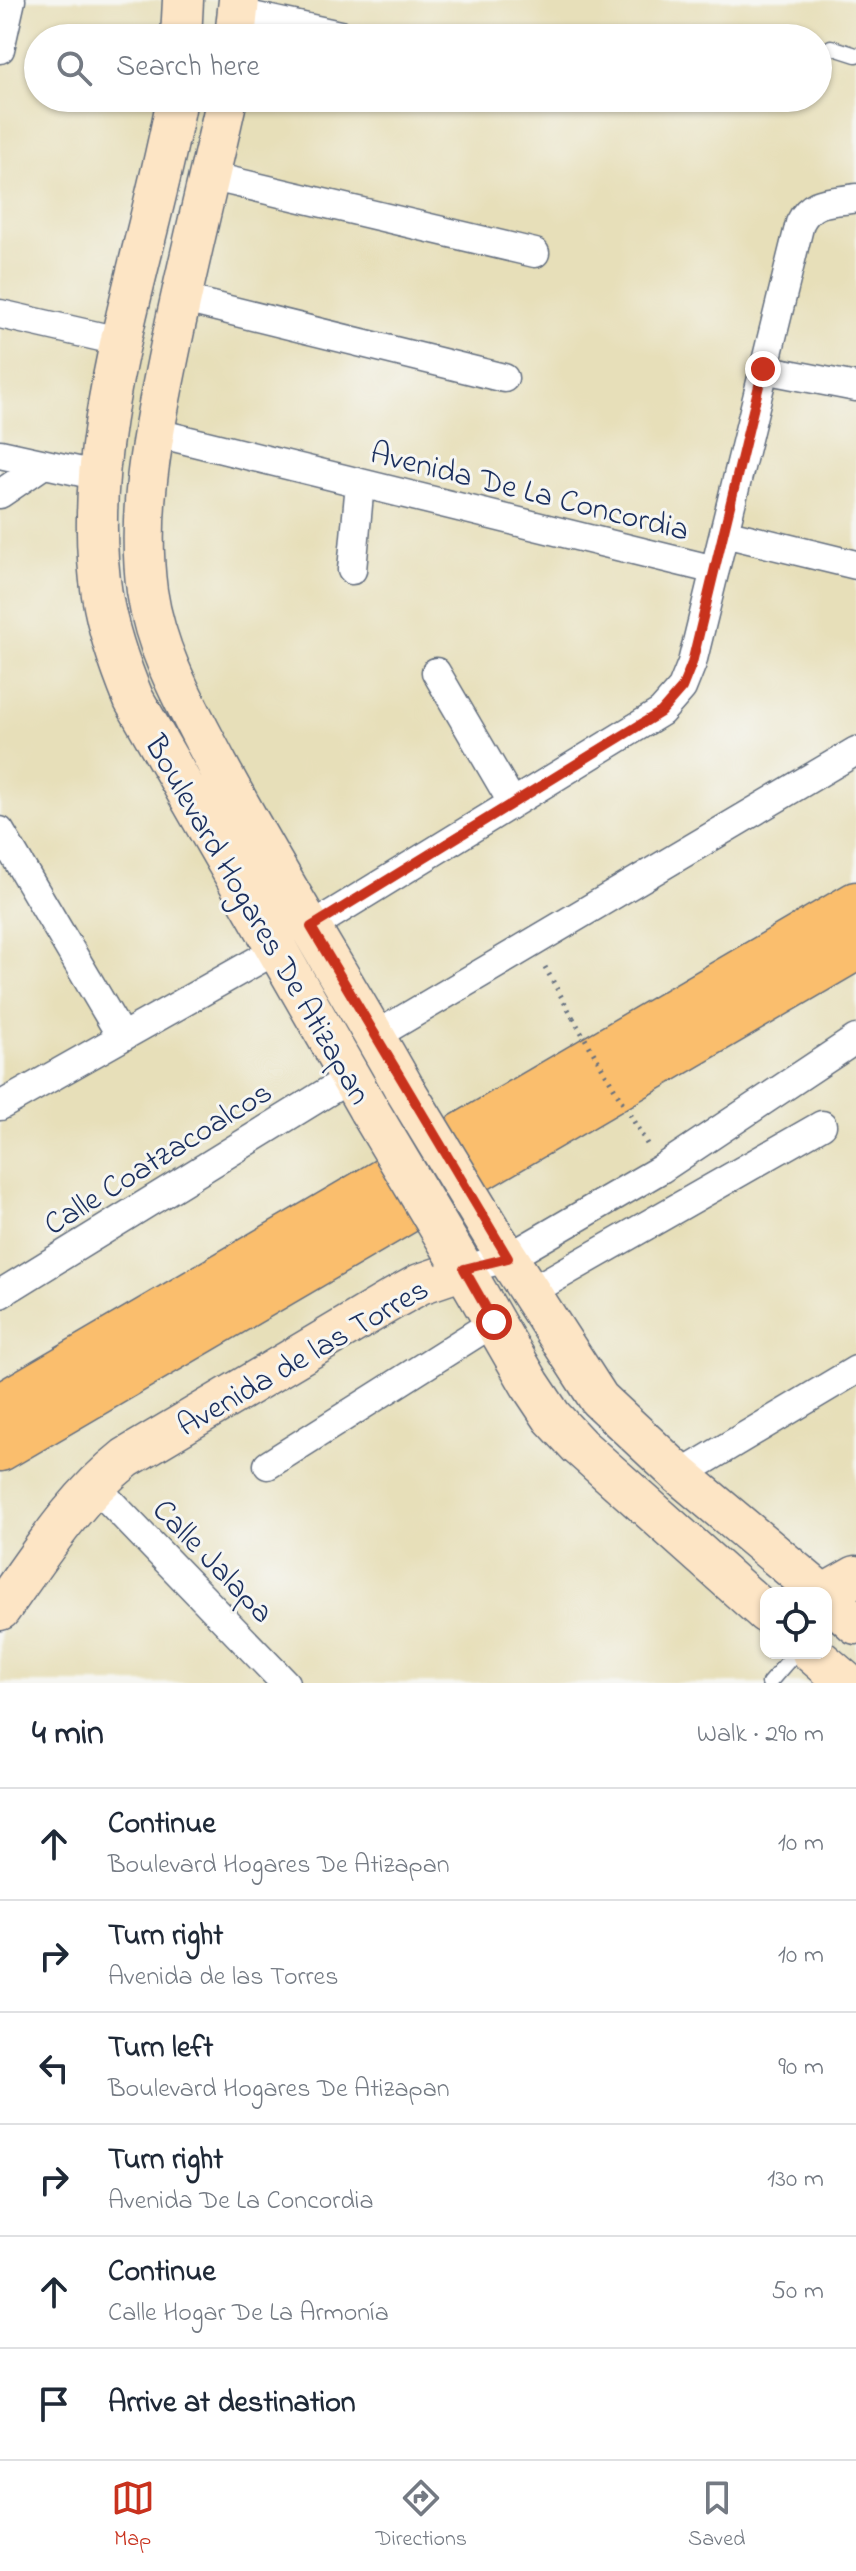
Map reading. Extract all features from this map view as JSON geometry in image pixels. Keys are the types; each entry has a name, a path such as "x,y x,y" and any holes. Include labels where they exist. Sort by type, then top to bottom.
{"highway":[{"path":"0,1406 856,904"},
{"path":"0,1449 856,948"}],"street":[{"path":"0,49 11,0"},
{"path":"182,24 183,0"},
{"path":"241,13 290,24"},
{"name":"Boulevard Hogares De Atizapan","path":"175,112 164,171 123,342 100,476 98,548 102,594 113,648 134,700 226,866 552,1417 760,1608"},
{"name":"Boulevard Hogares De Atizapan","path":"224,112 180,298 153,432 145,492 147,591 156,635 174,682 261,846 404,1088 500,1246 599,1399 680,1475 814,1587"},
{"path":"209,176 535,253"},
{"path":"715,570 763,369 805,212 815,204 856,198"},
{"path":"180,298 504,378"},
{"path":"0,314 123,342"},
{"path":"763,369 856,387"},
{"name":"Avenida De La Concordia","path":"153,432 715,570 692,663 682,688 661,712 311,927"},
{"path":"0,454 100,476"},
{"path":"0,494 44,464"},
{"path":"352,570 360,483"},
{"path":"724,533 856,565"},
{"path":"436,672 512,802"},
{"path":"375,1036 856,751"},
{"path":"0,831 121,1036"},
{"path":"226,866 261,846"},
{"path":"0,1106 276,950"},
{"name":"Avenida de las Torres","path":"0,1610 93,1484 126,1458 460,1262 661,1169 856,1039"},
{"name":"Calle Coatzacoalcos","path":"0,1294 360,1094"},
{"path":"530,1292 822,1125"},
{"path":"268,1465 494,1322"},
{"path":"680,1475 856,1370"},
{"name":"Calle Jalapa","path":"93,1484 285,1683"},
{"path":"832,1590 856,1576"},
{"name":"Boulevard Hogares De Atizapan","path":"832,1602 856,1624"},
{"path":"819,1659 847,1683"}],"lane":[{"path":"832,47 856,55"},
{"path":"769,1683 790,1659"}],"path":[{"path":"532,942 647,1144"}],"route":[{"path":"494,1322 464,1269 508,1258 404,1088 311,927 661,712 682,688 692,663 763,369"}]}
